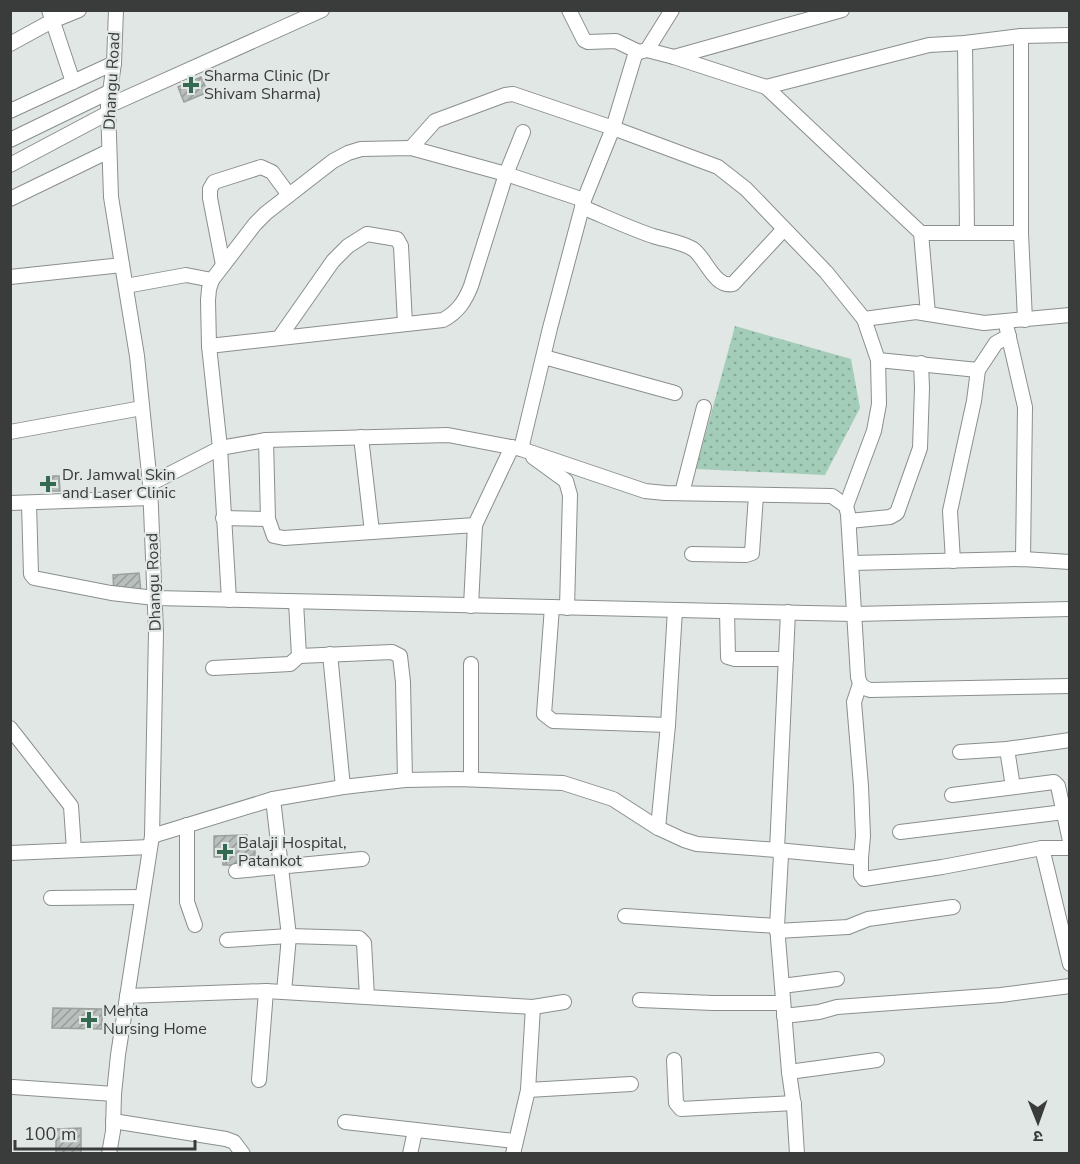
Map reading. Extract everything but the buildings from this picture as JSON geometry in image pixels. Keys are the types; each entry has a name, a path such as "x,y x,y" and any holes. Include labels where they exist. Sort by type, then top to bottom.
{"street":[{"path":"10,44 50,16 79,10"},
{"name":"Dhangu Road","path":"110,1154 114,1094 151,842 156,632 150,491 137,356 111,197 108,104 114,63 116,10"},
{"path":"10,140 108,104 322,10"},
{"path":"569,10 584,40 588,42 616,40 643,51 674,57 766,87 921,233 928,314"},
{"path":"471,606 475,525 517,448 544,357 583,204 613,128 635,55 643,51 672,10"},
{"path":"674,57 842,10"},
{"path":"50,16 73,82"},
{"path":"766,87 929,45 1021,36 1070,35"},
{"path":"1021,36 1021,233 1025,320"},
{"path":"965,43 967,233"},
{"path":"10,111 114,63"},
{"path":"411,148 435,121 505,95 521,96 718,167 746,189 826,272 864,319 878,360 879,404 874,431 846,506 849,521 860,684 854,702 861,786 861,875 864,879 1042,848 1070,848"},
{"path":"10,165 108,104"},
{"path":"208,346 443,320 452,315 465,300 471,286 506,174 523,132"},
{"path":"229,600 220,448 208,346 209,289 212,280 255,224 333,161 361,149 411,148 506,174 694,250 724,285 733,284 784,229"},
{"path":"10,199 110,151"},
{"path":"223,266 210,198 210,189 214,182 261,167 272,172 289,195"},
{"path":"921,233 1021,233"},
{"path":"279,338 333,261 348,246 367,234 397,239 401,246 405,324"},
{"path":"10,277 122,265"},
{"path":"126,286 186,275 212,280"},
{"path":"864,319 916,312 984,323 1070,315"},
{"path":"1005,321 1025,407 1023,559"},
{"path":"953,561 950,511 974,401 978,369 996,343 1009,336"},
{"path":"544,357 675,393"},
{"path":"878,360 978,369"},
{"path":"849,521 890,517 897,513 920,448 921,363"},
{"path":"682,493 704,407"},
{"path":"10,432 142,408"},
{"path":"10,504 150,491 220,448 266,440 448,435 517,448 645,490 682,493 832,496 846,506"},
{"path":"361,437 372,532"},
{"path":"266,440 268,519 272,534 277,538 475,525"},
{"path":"517,448 566,481 568,485 570,495 567,608"},
{"path":"692,554 746,555 752,553 756,495"},
{"path":"29,503 31,574 34,578 111,593 155,598 854,614 1070,609"},
{"path":"223,518 268,519"},
{"path":"852,562 1023,559 1070,562"},
{"path":"296,602 299,656"},
{"path":"552,607 544,714 546,717 553,721 668,725"},
{"path":"658,828 668,725 675,610"},
{"path":"727,611 728,657 786,659"},
{"path":"788,612 777,850 781,856 777,929 797,1154"},
{"path":"213,668 290,664 299,656 330,654 392,652 400,656 403,682 405,780"},
{"path":"330,654 343,787"},
{"path":"471,664 471,779"},
{"path":"860,684 870,690 1070,686"},
{"path":"10,728 71,806 74,850"},
{"path":"960,752 1007,749 1070,740"},
{"path":"1007,749 1013,788"},
{"path":"10,853 74,850 151,842 187,825 273,799 343,787 405,780 471,779 563,783 613,799 658,828 697,844 861,858"},
{"path":"952,795 1057,783 1070,841"},
{"path":"273,799 289,936 284,992"},
{"path":"900,832 1064,812"},
{"path":"187,825 187,902 195,925"},
{"path":"1042,848 1070,964"},
{"path":"236,871 362,858"},
{"path":"51,898 142,897"},
{"path":"1055,904 1070,900"},
{"path":"625,916 777,929 848,927 868,919 953,908"},
{"path":"227,940 289,936 359,938 362,940 367,997"},
{"path":"782,986 837,979"},
{"path":"640,1000 713,1003 819,1012 837,1007 1001,995 1070,986"},
{"path":"259,1080 266,991"},
{"path":"127,996 266,991 533,1007 564,1002"},
{"path":"345,1122 514,1147 528,1090 533,1007"},
{"path":"674,1060 676,1103 681,1109 794,1103"},
{"path":"789,1072 877,1060"},
{"path":"528,1090 631,1084"},
{"path":"13,1087 114,1094"},
{"path":"113,1121 226,1139 234,1142 243,1154"},
{"path":"410,1154 415,1131"}],"green space":[{"path":"735,326 851,359 860,408 825,475 696,469"}],"place":[{"name":"Sharma Clinic (Dr Shivam Sharma)","path":"191,85"},
{"name":"Dr. Jamwal Skin and Laser Clinic","path":"48,484"},
{"name":"Balaji Hospital, Patankot","path":"225,852"},
{"name":"Mehta Nursing Home","path":"89,1020"}]}
